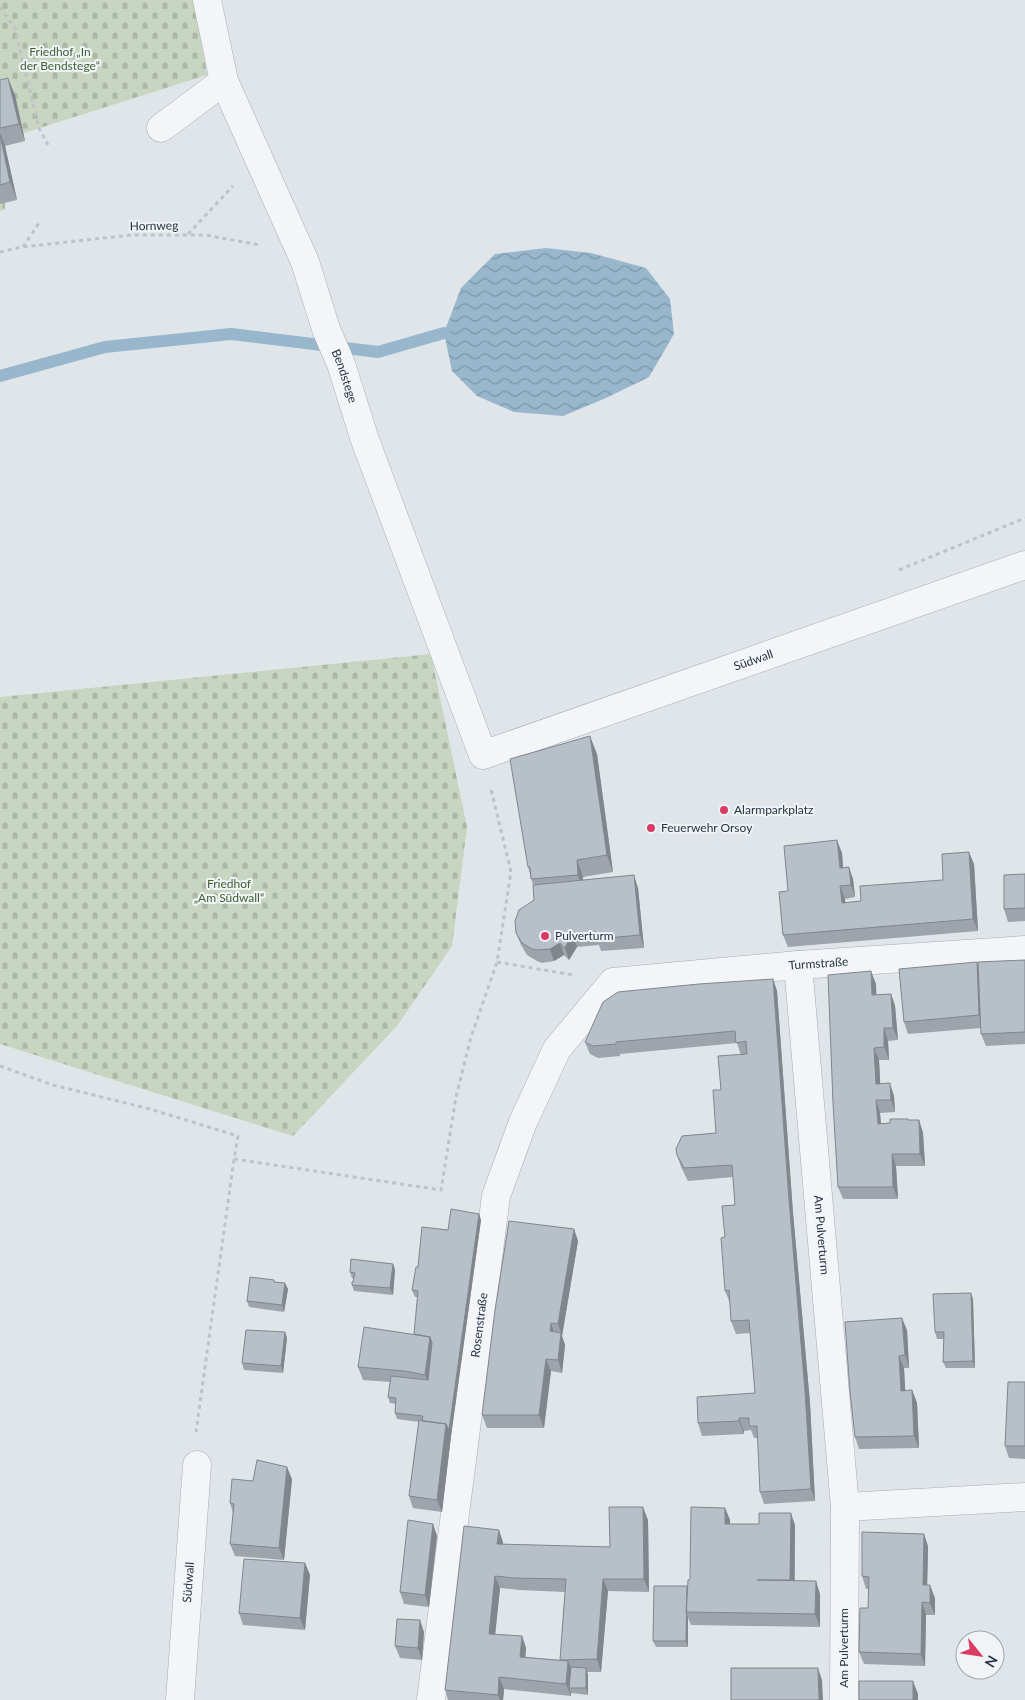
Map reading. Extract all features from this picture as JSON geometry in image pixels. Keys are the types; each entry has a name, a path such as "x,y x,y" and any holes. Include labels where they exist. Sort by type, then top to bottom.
{"street":[{"name":"Bendstege","path":"207,0 224,82 305,262 326,329 341,364 365,440 483,754"},
{"path":"161,128 224,82"},
{"name":"Südwall","path":"483,754 1025,565"},
{"name":"Turmstraße","path":"613,982 798,965 1025,950"},
{"name":"Am Pulverturm","path":"798,965 845,1506 844,1700"},
{"name":"Rosenstraße","path":"431,1700 496,1196 523,1122 557,1050 613,982"},
{"name":"Südwall","path":"180,1700 197,1465"},
{"path":"845,1506 1025,1497"}],"path":[{"path":"0,7 15,29 39,128 48,145"},
{"path":"187,235 259,160"},
{"path":"22,247 39,224"},
{"name":"Hornweg","path":"0,252 22,247 131,235 205,235 268,246 305,262"},
{"path":"234,1159 441,1190 456,1097 471,1036 497,962 510,872 483,754"},
{"path":"497,962 613,982"},
{"path":"0,1066 53,1085 150,1109 238,1136 194,1444 197,1465"}],"green space":[{"name":"Friedhof „In der Bendstege“","path":"0,0 194,0 207,75 5,139 5,209 0,211"},
{"name":"Friedhof „Am Südwall“","path":"431,654 467,827 452,946 397,1026 293,1136 0,1044 0,697"}],"water":[{"path":"546,248 591,253 646,268 670,299 674,334 649,377 563,416 514,412 477,396 452,371 444,333 461,288 495,254"}],"building":[{"path":"8,78 19,124 0,128 0,80"},
{"path":"0,135 10,182 0,185"},
{"path":"590,736 607,855 577,860 578,875 531,879 510,759"},
{"path":"837,840 840,868 849,867 851,885 840,886 842,903 861,901 860,886 943,880 942,854 969,852 973,919 783,935 779,892 788,891 784,846"},
{"path":"1025,874 1025,908 1004,909 1004,875"},
{"path":"634,875 640,935 596,939 596,932 572,934 565,948 560,943 550,949 538,950 522,943 516,933 515,921 519,910 534,900 533,885"},
{"path":"1025,960 1025,1032 981,1034 978,962"},
{"path":"977,962 979,1015 904,1022 899,969"},
{"path":"871,971 872,995 891,994 893,1028 884,1028 884,1047 874,1048 876,1084 890,1083 891,1100 876,1100 878,1124 890,1123 890,1119 919,1120 920,1154 892,1154 893,1187 838,1187 828,975"},
{"path":"773,979 811,1489 760,1492 757,1426 749,1426 749,1418 739,1418 739,1421 698,1423 697,1397 755,1393 749,1320 731,1321 729,1290 725,1291 721,1238 725,1237 722,1206 735,1205 732,1165 684,1168 676,1149 682,1136 716,1133 713,1090 721,1090 718,1056 747,1054 746,1041 736,1043 735,1031 616,1042 616,1044 593,1046 585,1042 603,1002 618,992"},
{"path":"451,1209 479,1214 449,1430 446,1424 422,1421 423,1416 395,1413 396,1398 388,1397 391,1376 428,1380 432,1343 430,1337 414,1334 418,1291 412,1290 416,1267 418,1267 422,1227 448,1230"},
{"path":"509,1221 574,1229 558,1324 551,1323 550,1331 561,1333 558,1360 546,1359 539,1415 482,1415 495,1310"},
{"path":"351,1259 393,1264 390,1288 352,1285 355,1273 350,1272"},
{"path":"250,1277 285,1283 282,1305 247,1301"},
{"path":"971,1293 973,1361 943,1362 944,1332 935,1332 933,1294"},
{"path":"902,1318 905,1355 899,1356 901,1391 912,1390 914,1436 855,1437 845,1322"},
{"path":"364,1327 430,1337 425,1375 405,1371 358,1367"},
{"path":"246,1330 285,1332 281,1366 242,1363"},
{"path":"1008,1382 1025,1382 1025,1446 1005,1446"},
{"path":"419,1420 446,1424 437,1500 409,1496"},
{"path":"257,1460 287,1467 279,1548 230,1544 234,1504 230,1503 232,1479 253,1481"},
{"path":"609,1507 643,1507 644,1579 603,1579 597,1659 560,1660 566,1579 495,1576 489,1634 522,1636 520,1657 568,1661 566,1684 499,1677 498,1695 445,1690 464,1526 499,1530 497,1544 610,1547"},
{"path":"691,1507 725,1508 725,1524 759,1524 759,1513 791,1513 790,1580 757,1580 816,1581 815,1614 686,1612 688,1580 690,1579"},
{"path":"408,1520 433,1524 425,1595 400,1592"},
{"path":"862,1532 924,1534 923,1585 930,1585 930,1603 922,1602 921,1654 859,1652 860,1608 868,1608 869,1577 862,1576"},
{"path":"244,1559 305,1563 300,1618 239,1613"},
{"path":"654,1586 687,1586 686,1641 653,1641"},
{"path":"397,1619 420,1620 418,1648 395,1646"},
{"path":"571,1667 586,1668 586,1688 569,1688"},
{"path":"731,1668 818,1668 819,1700 731,1700"},
{"path":"859,1681 913,1681 913,1700 859,1700"}],"waterway":[{"path":"0,376 105,347 231,334 378,352 444,333"}],"place":[{"name":"Alarmparkplatz","path":"724,810"},
{"name":"Feuerwehr Orsoy","path":"651,828"},
{"name":"Pulverturm","path":"545,936"}]}
